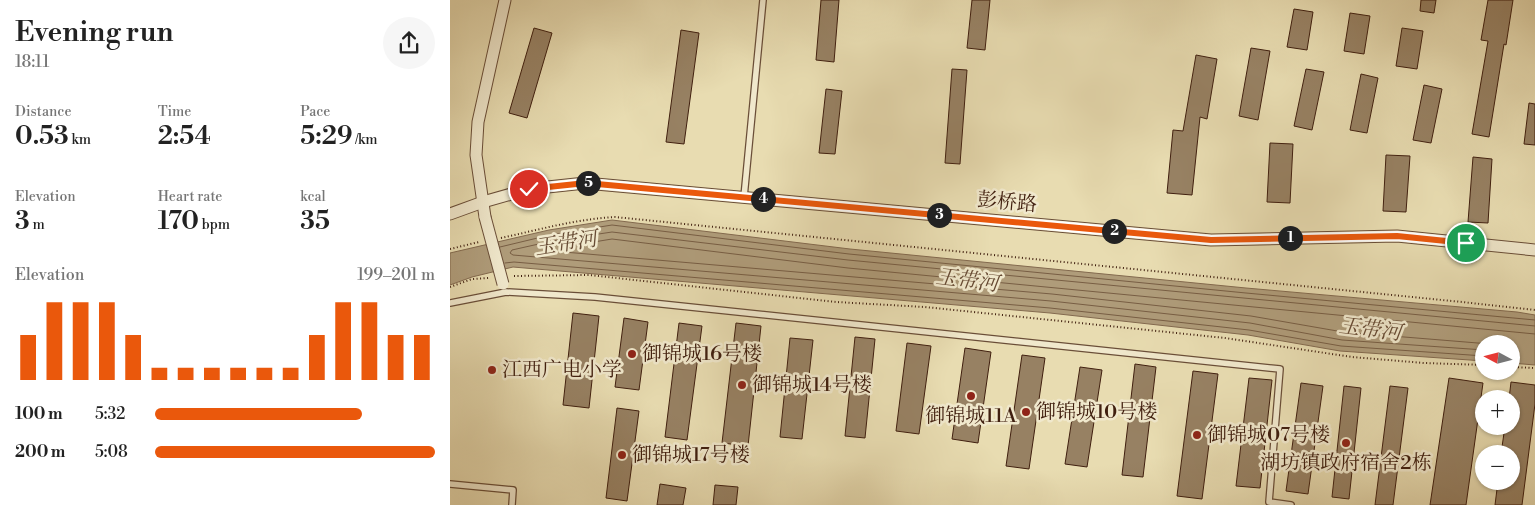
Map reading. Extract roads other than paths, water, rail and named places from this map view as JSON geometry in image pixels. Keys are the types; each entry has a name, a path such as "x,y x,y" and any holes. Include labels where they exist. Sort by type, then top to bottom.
{"street":[{"path":"505,0 478,122 476,155 486,217 506,284"},
{"name":"彭桥路","path":"450,214 529,189 586,183 1211,240 1397,236 1535,250"}],"lane":[{"path":"744,197 763,0"},
{"path":"450,303 506,284 595,297 1280,368 1269,502 1291,505"},
{"path":"450,484 513,490 512,505"}],"water":[{"name":"玉带河","path":"612,220 850,249 1246,288 1517,312 1535,315 1535,365 1520,364 1520,335 1475,335 1475,360 1340,351 1248,335 1050,313 513,267 472,277 450,285 450,253 549,230"}],"place":[{"name":"御锦城16号楼","path":"632,354"},
{"name":"江西广电小学","path":"492,370"},
{"name":"御锦城14号楼","path":"742,385"},
{"name":"御锦城11A","path":"971,396"},
{"name":"御锦城10号楼","path":"1026,412"},
{"name":"御锦城07号楼","path":"1197,435"},
{"name":"湖坊镇政府宿舍2栋","path":"1346,443"},
{"name":"御锦城17号楼","path":"622,455"}]}
